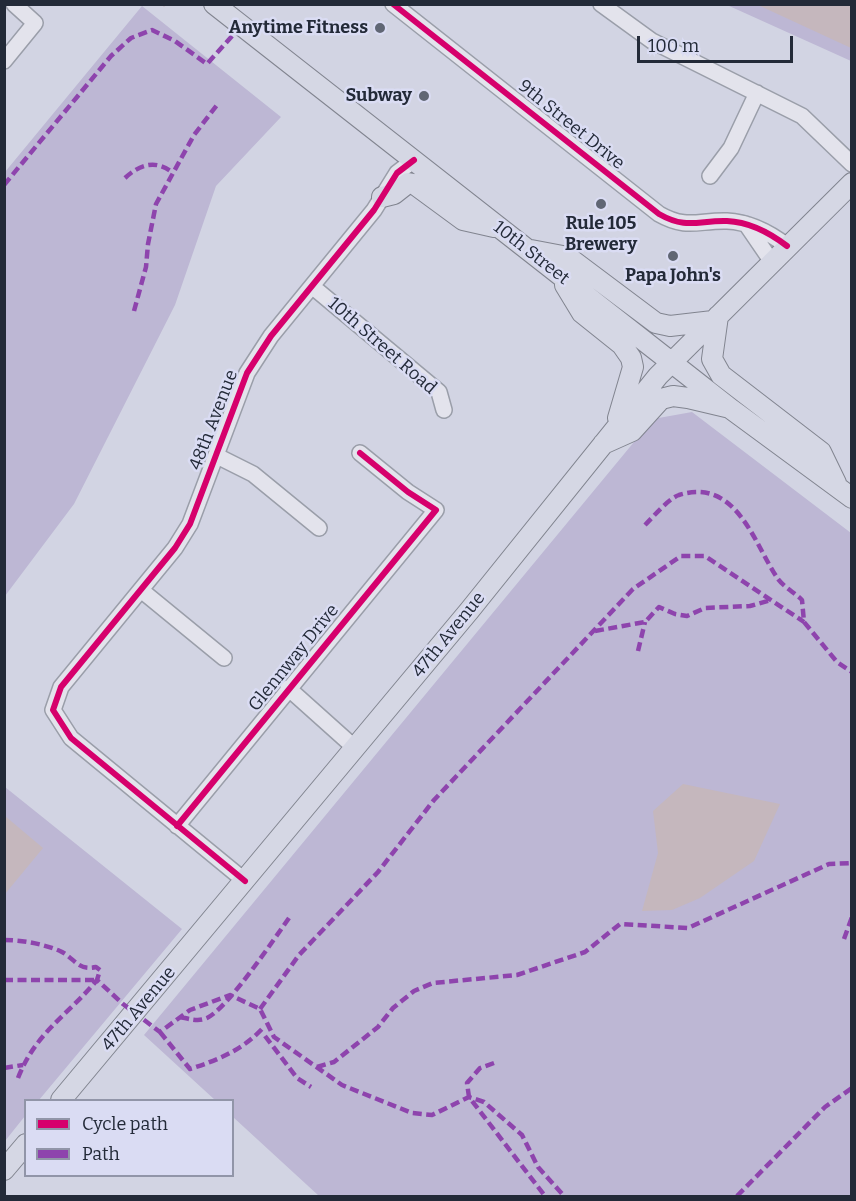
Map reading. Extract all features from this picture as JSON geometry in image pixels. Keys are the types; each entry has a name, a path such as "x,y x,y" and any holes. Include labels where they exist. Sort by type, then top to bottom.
{"main road":[{"name":"10th Street","path":"214,4 731,409 845,493"},
{"path":"382,197 394,194 408,183 414,184 463,220 500,228"},
{"name":"47th Avenue","path":"63,1099 355,748 616,425 672,361 852,183"},
{"path":"526,249 568,257 657,323 670,327 716,318 712,360 721,375 821,452 845,493"},
{"path":"559,275 582,313 622,345 631,358 633,367 616,425"},
{"path":"601,445 632,431 661,399 673,396 688,398 731,409"},
{"path":"4,1170 24,1146"}],"street":[{"path":"4,61 35,23 14,4"},
{"name":"9th Street Drive","path":"393,4 659,214 675,223 728,221 746,224 768,232 787,246"},
{"path":"601,4 652,41 802,116 852,164"},
{"path":"711,176 731,148 757,93"},
{"name":"48th Avenue","path":"177,826 71,738 53,710 56,699 61,687 141,590 190,524 247,373 271,336 313,287 382,197 397,173 414,160"},
{"path":"746,224 772,262"},
{"name":"10th Street Road","path":"313,287 439,392 444,410"},
{"name":"Glennway Drive","path":"177,826 436,510 408,492 360,453"},
{"path":"217,456 253,474 319,528"},
{"path":"141,590 224,658"},
{"path":"288,688 355,748"},
{"path":"177,826 245,881"}],"shaded area":[{"path":"727,5 851,5 851,61"},
{"path":"758,5 851,5 851,48"},
{"path":"142,6 281,117 216,186 175,305 74,504 5,596 5,172"},
{"path":"692,412 851,533 851,1196 319,1196 234,1118 234,1099 214,1099 144,1035 653,419"},
{"path":"683,784 780,804 754,861 700,898 672,910 642,911 658,853 653,811"},
{"path":"5,787 182,929 40,1099 24,1099 24,1117 5,1141"},
{"path":"5,816 43,848 5,894"}],"marked path":[{"path":"4,185 111,56 131,38 152,30 175,41 207,64 241,26"},
{"path":"134,311 146,267 156,204 194,135 217,105"},
{"path":"125,178 147,165 159,166 172,172"},
{"path":"645,525 666,504 679,495 699,492 716,496 729,504 751,532 778,579 802,600 804,622 837,662 852,672"},
{"path":"260,1009 299,955 378,872 434,800 633,589 681,556 705,556 804,622"},
{"path":"595,631 645,622 659,607 687,616 705,608 750,606 771,600"},
{"path":"638,651 645,622"},
{"path":"317,1067 334,1062 378,1027 393,1008 414,991 433,983 517,975 585,952 620,924 688,928 829,864 852,863"},
{"path":"844,939 852,917"},
{"path":"180,1017 200,1020 216,1012 250,972 289,918"},
{"path":"4,940 47,946 65,954 80,966 96,967 100,970 97,980 123,1004 160,1032 190,1010 230,995 260,1009 274,1037 342,1085 412,1113 432,1115 469,1097 484,1102 522,1135 538,1167 564,1196"},
{"path":"4,980 97,980"},
{"path":"18,1078 25,1062 43,1036 97,980"},
{"path":"160,1032 190,1069 229,1054 262,1029"},
{"path":"265,1036 297,1078 311,1087"},
{"path":"494,1063 480,1068 467,1083 469,1097 545,1196"},
{"path":"4,1068 23,1065"},
{"path":"737,1196 825,1107 852,1088"}],"cycle path":[{"path":"393,4 659,214 685,223 727,221 744,224 767,233 787,246"},
{"path":"245,881 71,738 53,710 61,687 175,548 190,524 247,373 271,336 374,210 397,173 414,160"},
{"path":"177,826 436,510 408,492 360,453"}],"place":[{"name":"Anytime Fitness","path":"380,28"},
{"name":"Subway","path":"424,96"},
{"name":"Rule 105 Brewery","path":"601,204"},
{"name":"Papa John's","path":"673,256"}]}
